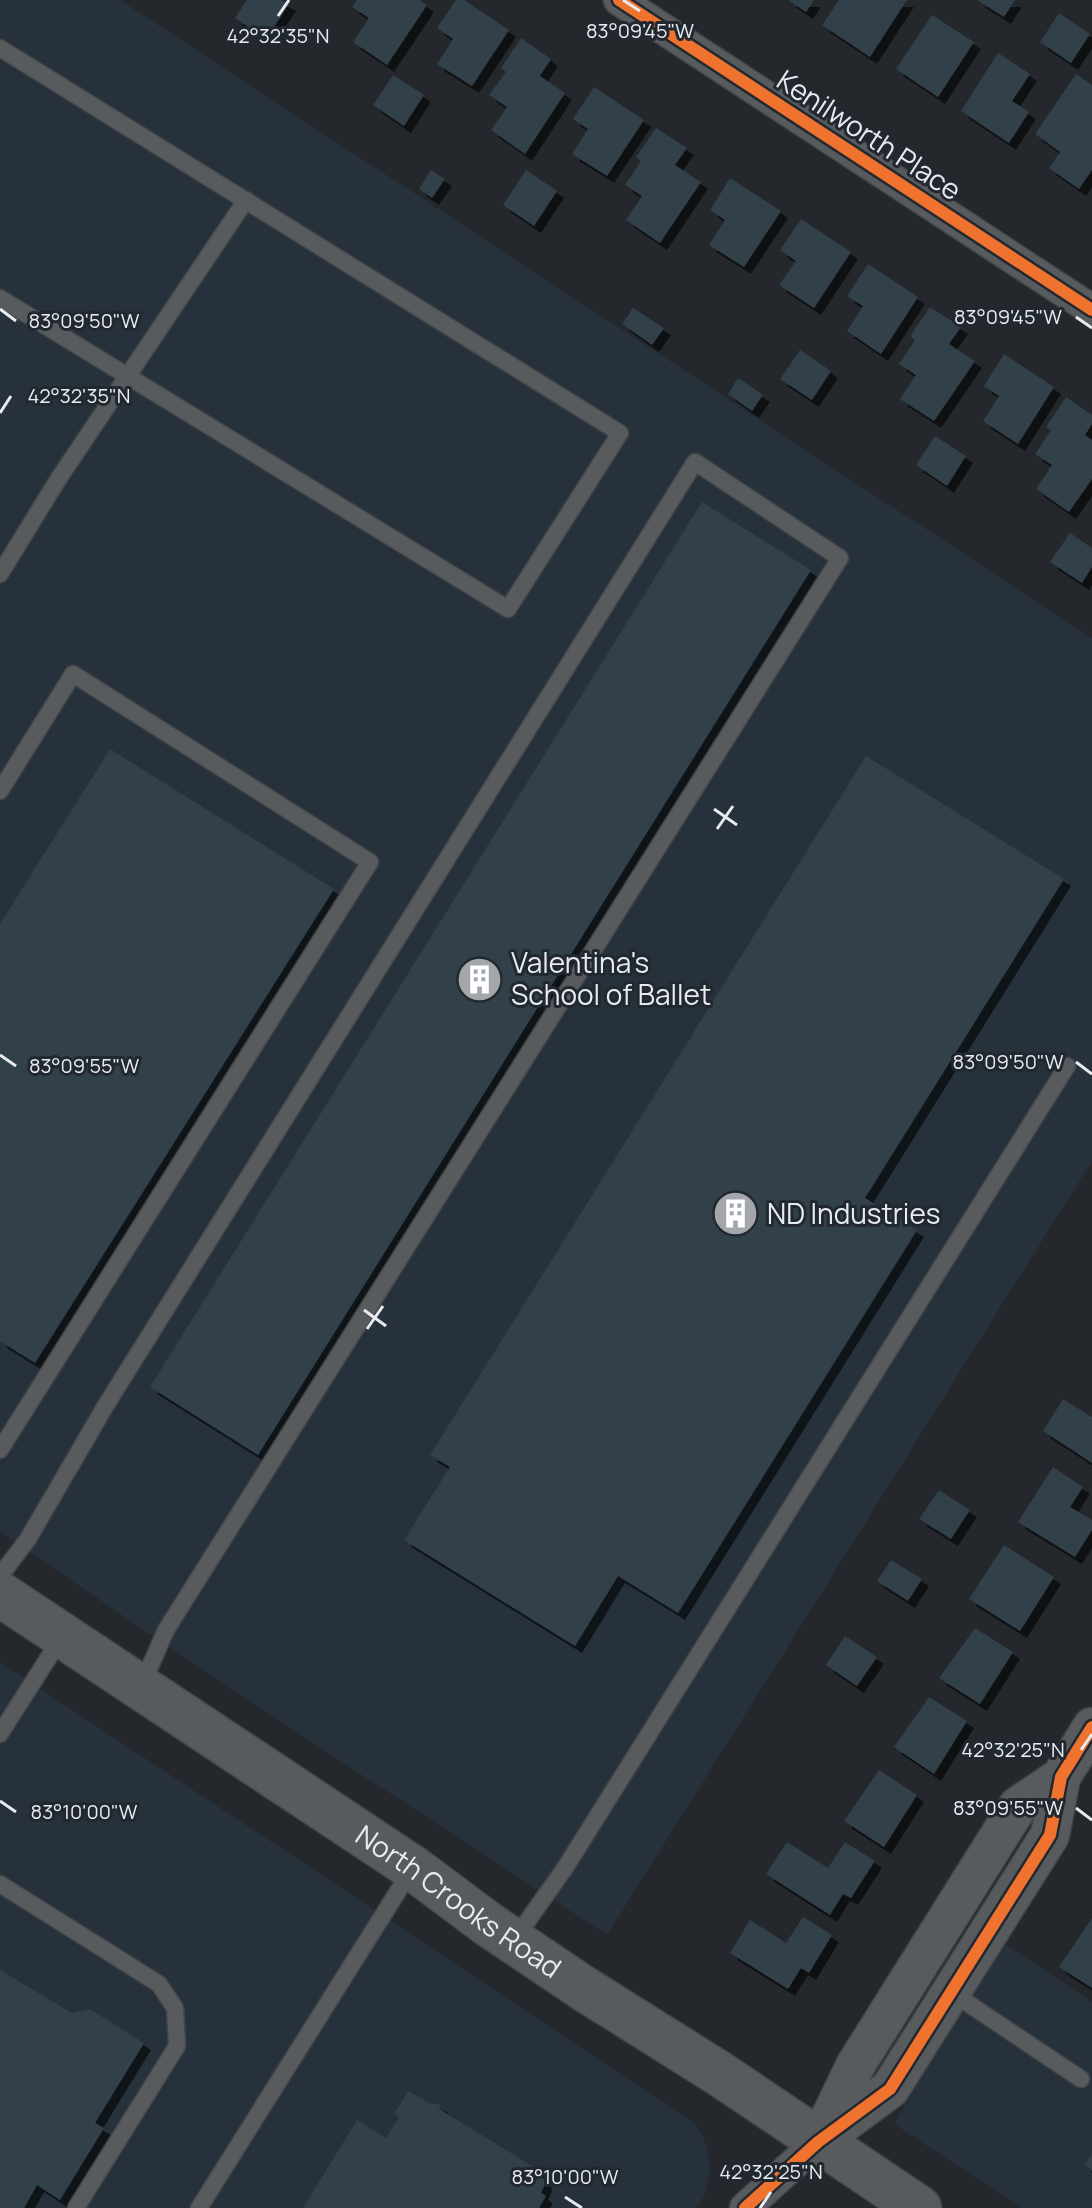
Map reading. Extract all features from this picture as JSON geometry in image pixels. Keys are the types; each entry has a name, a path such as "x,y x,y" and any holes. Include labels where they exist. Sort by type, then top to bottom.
{"main road":[{"name":"North Crooks Road","path":"0,1594 413,1868 513,1941 720,2074 919,2208"}],"street":[{"name":"Kenilworth Place","path":"619,0 1092,310"},
{"path":"745,2208 818,2142 890,2089 1050,1835 1061,1777 1092,1727"},
{"path":"818,2142 859,2059 1018,1806 1061,1777"}],"lane":[{"path":"0,48 620,433 508,609 0,298"},
{"path":"0,574 59,478 246,200"},
{"path":"0,1576 28,1539 106,1405 695,462 840,558 166,1630 141,1686"},
{"path":"0,791 73,674 370,862 0,1450"},
{"path":"513,1941 565,1868 1067,1066"},
{"path":"0,1734 63,1635"},
{"path":"199,2208 413,1868"},
{"path":"0,1884 159,1984 175,2008 177,2046 76,2208"},
{"path":"951,1992 1081,2079"}],"shaded area":[{"path":"0,0 120,0 1092,638 1092,1161 607,1935 232,1690 0,1532"},
{"path":"0,1662 685,2116 697,2126 706,2144 710,2167 705,2195 696,2208 0,2208"},
{"path":"1000,1941 1092,2002 1092,2208 1021,2208 894,2124"}],"building":[{"path":"247,0 282,0 289,4 266,39 235,18"},
{"path":"357,0 420,0 427,5 387,65 353,42 369,18 352,7"},
{"path":"456,0 464,0 509,30 472,86 437,64 453,39 437,28"},
{"path":"788,0 814,0 806,12"},
{"path":"839,0 907,0 870,57 822,25"},
{"path":"977,0 1015,0 1004,17"},
{"path":"1059,13 1090,34 1071,63 1040,42"},
{"path":"932,15 974,42 938,97 896,69"},
{"path":"521,38 551,59 540,76 565,93 525,154 491,130 507,107 489,95 506,72 501,68"},
{"path":"998,53 1030,74 1012,101 1029,112 1009,143 961,111"},
{"path":"1076,74 1092,85 1092,170 1079,189 1049,168 1060,152 1035,134"},
{"path":"393,75 424,95 404,126 373,105"},
{"path":"594,87 644,120 607,176 572,154 588,129 573,119"},
{"path":"656,128 687,148 675,165 701,182 660,243 626,220 642,196 625,185 641,161 636,157"},
{"path":"431,170 445,179 432,198 419,189"},
{"path":"526,170 557,191 534,226 503,205"},
{"path":"730,178 781,211 744,267 709,245 725,220 710,210"},
{"path":"801,219 851,252 814,308 779,285 796,261 780,250"},
{"path":"868,264 918,297 881,354 847,331 863,306 847,296"},
{"path":"930,307 961,327 949,344 975,361 934,421 900,399 916,375 899,364 915,340 910,336"},
{"path":"633,308 664,328 652,345 622,324"},
{"path":"800,350 831,371 812,400 780,379"},
{"path":"1004,354 1054,387 1018,444 983,421 999,396 984,386"},
{"path":"738,378 763,395 752,411 728,394"},
{"path":"1066,397 1092,415 1092,424 1085,435 1092,440 1092,479 1069,512 1036,489 1052,465 1035,454 1051,430 1046,427"},
{"path":"935,436 966,456 947,486 916,465"},
{"name":"Valentina's School of Ballet","path":"702,502 811,570 258,1455 150,1387"},
{"path":"1070,533 1092,548 1092,567 1082,583 1050,562"},
{"path":"110,749 334,889 35,1363 0,1341 0,924"},
{"name":"ND Industries","path":"866,756 1064,879 865,1198 917,1230 678,1613 618,1576 575,1646 404,1540 450,1467 430,1455"},
{"path":"1063,1399 1092,1417 1092,1463 1043,1431"},
{"path":"1053,1467 1083,1487 1070,1507 1092,1520 1092,1530 1075,1557 1018,1522"},
{"path":"939,1490 970,1510 951,1539 919,1519"},
{"path":"1004,1545 1054,1577 1020,1631 969,1599"},
{"path":"891,1560 922,1579 908,1601 877,1581"},
{"path":"975,1628 1013,1652 980,1704 939,1678"},
{"path":"845,1636 877,1657 857,1686 826,1665"},
{"path":"929,1697 967,1721 934,1774 894,1747"},
{"path":"879,1770 917,1795 884,1847 844,1821"},
{"path":"787,1842 828,1868 845,1842 875,1861 851,1898 843,1894 830,1915 766,1874"},
{"path":"803,1917 832,1935 809,1973 801,1968 788,1989 730,1953 750,1920 786,1943"},
{"path":"1092,1918 1092,1988 1059,1967"},
{"path":"0,1970 72,2013 90,2009 144,2043 95,2123 104,2128 60,2200 37,2185 24,2208 0,2208"},
{"path":"408,2091 429,2103 441,2105 439,2109 539,2170 537,2172 545,2184 541,2193 546,2196 539,2208 303,2208 357,2120 386,2138 399,2117 394,2114"},
{"path":"1092,2154 1092,2170 1084,2165"}],"cycle path":[{"path":"619,0 1092,310"},
{"path":"745,2208 818,2142 890,2089 1050,1835 1061,1777 1092,1727"}],"place":[{"name":"Valentina's School of Ballet","path":"480,979"},
{"name":"ND Industries","path":"736,1214"}]}
